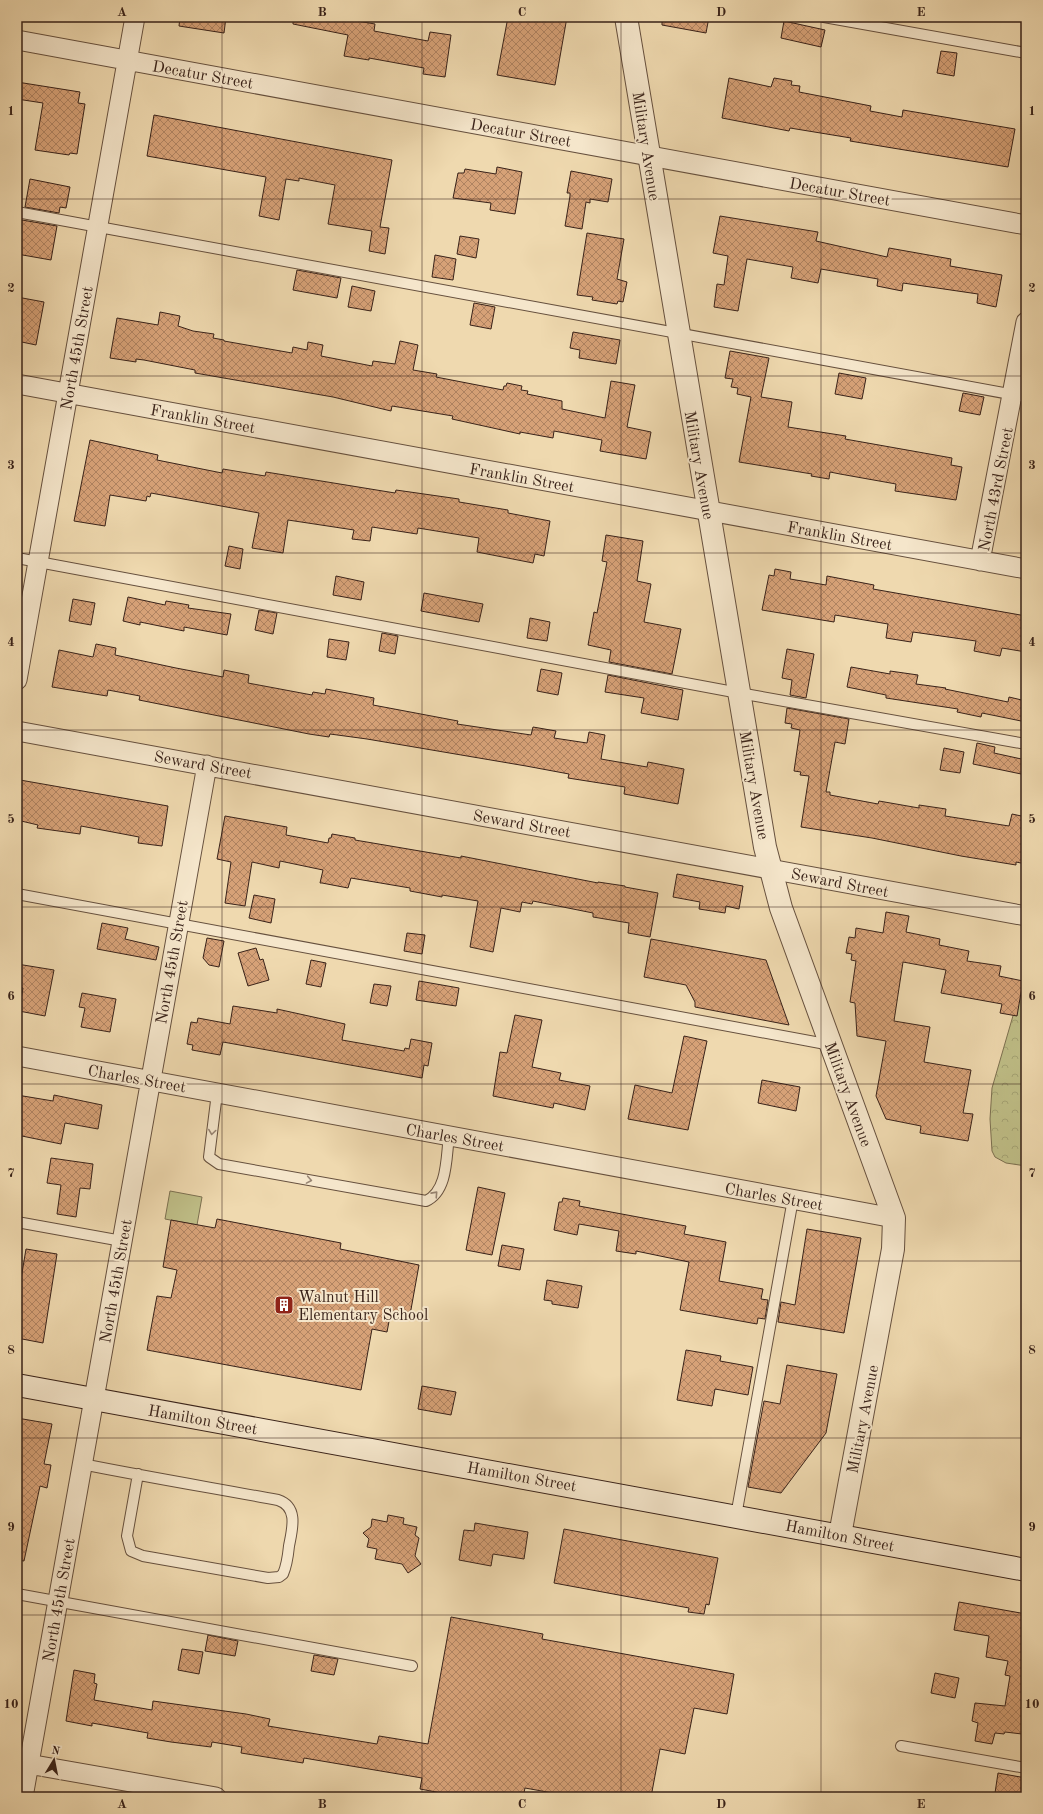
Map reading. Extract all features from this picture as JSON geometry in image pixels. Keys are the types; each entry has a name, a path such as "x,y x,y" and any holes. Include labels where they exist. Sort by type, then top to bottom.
{"street":[{"name":"North 45th Street","path":"17,680 135,17"},
{"name":"Military Avenue","path":"626,17 648,156 765,847 781,908 894,1218 894,1249 840,1536"},
{"name":"Decatur Street","path":"17,40 1026,225"},
{"name":"North 43rd Street","path":"980,561 1019,396 1026,322"},
{"name":"Franklin Street","path":"17,384 1026,569"},
{"name":"Seward Street","path":"17,731 1026,916"},
{"name":"North 45th Street","path":"23,1797 23,1763 58,1601 207,765"},
{"name":"Charles Street","path":"17,1056 894,1218"},
{"name":"Hamilton Street","path":"17,1384 1026,1570"},
{"path":"23,1763 216,1797"}],"lane":[{"path":"824,17 1026,53"},
{"path":"17,212 1019,396"},
{"path":"17,558 739,693 1026,744"},
{"path":"17,894 831,1045"},
{"path":"217,1093 209,1157 219,1164 426,1201 436,1195 442,1181 449,1136"},
{"path":"736,1516 793,1199"},
{"path":"17,1222 122,1241"},
{"path":"82,1464 138,1474 282,1502 290,1508 293,1524 283,1574 275,1578 255,1576 143,1556 131,1551 127,1536 138,1474"},
{"path":"17,1594 412,1666"},
{"path":"901,1746 1026,1768"}],"green space":[{"path":"1026,971 1026,1166 1006,1163 995,1157 992,1151 990,1119 992,1088"},
{"path":"170,1191 202,1197 197,1225 165,1219"}],"building":[{"path":"180,17 226,17 224,33 179,26"},
{"path":"293,17 334,17 375,24 374,31 428,41 430,32 451,35 445,77 423,74 424,68 369,58 369,60 344,56 348,35 293,24"},
{"path":"508,17 567,17 555,85 497,75"},
{"path":"662,17 709,17 706,33 662,25"},
{"path":"784,21 825,30 821,47 781,38"},
{"path":"941,51 957,53 954,76 937,73"},
{"path":"729,78 771,87 774,78 792,81 791,85 800,86 799,92 871,106 870,111 902,117 903,110 1015,129 1008,167 850,141 851,138 790,128 789,131 722,118"},
{"path":"17,82 80,92 78,103 85,104 77,154 70,153 69,155 35,150 43,103 17,99"},
{"path":"154,115 392,160 380,227 389,228 385,254 369,251 372,231 328,224 335,185 299,178 299,181 286,179 279,220 259,216 266,177 147,156"},
{"path":"497,167 522,172 515,214 490,210 491,203 453,198 458,173 464,173 465,169 496,174"},
{"path":"571,171 612,179 608,202 590,199 590,203 586,202 582,229 565,226 570,196 570,193 567,193"},
{"path":"30,179 70,187 66,208 60,207 59,213 25,207"},
{"path":"720,216 818,232 816,241 887,257 889,248 951,259 950,266 1002,275 996,307 977,303 978,294 903,283 902,291 877,286 878,279 821,269 818,283 791,278 793,267 747,259 738,311 714,307 717,284 724,285 728,256 713,253"},
{"path":"22,220 57,226 51,260 17,254 17,224 21,225"},
{"path":"587,233 624,239 617,279 627,282 623,302 618,301 617,304 592,300 593,297 577,295"},
{"path":"460,236 479,239 476,258 457,254"},
{"path":"435,255 456,259 453,280 432,277"},
{"path":"297,270 341,278 337,298 293,290"},
{"path":"352,286 375,291 371,311 348,307"},
{"path":"17,297 44,302 36,345 17,341"},
{"path":"474,303 495,307 491,329 470,325"},
{"path":"160,312 180,316 178,326 193,331 214,334 213,338 224,341 292,353 293,347 307,350 308,342 323,345 321,356 372,366 373,361 395,364 400,341 418,345 413,370 437,374 436,377 503,390 507,383 522,386 521,390 528,391 527,394 562,401 562,409 605,418 611,381 635,385 627,427 651,432 646,459 600,451 602,440 554,431 553,438 520,432 520,434 452,419 453,416 392,406 391,411 333,397 195,373 195,370 144,360 136,359 136,362 110,358 117,318 158,325"},
{"path":"573,332 620,340 616,364 579,358 580,350 570,348"},
{"path":"730,351 769,358 761,397 792,402 788,427 846,436 845,439 952,458 951,465 962,467 956,500 895,491 896,484 830,472 829,479 811,476 812,474 739,462 751,397 737,394 738,388 731,387 733,379 725,378"},
{"path":"839,373 866,378 862,399 835,394"},
{"path":"963,393 984,397 980,415 959,411"},
{"path":"90,440 158,455 157,460 222,473 223,469 265,476 266,472 395,493 396,490 459,499 459,502 508,510 508,513 550,521 544,556 535,554 533,563 477,552 479,538 418,528 417,534 372,527 370,541 352,539 354,530 288,520 283,553 252,548 259,513 151,493 150,497 147,496 146,501 110,495 105,526 74,521"},
{"path":"606,535 643,541 637,581 651,584 644,622 681,629 672,674 609,662 611,650 588,645 594,612 597,613 607,562 602,561"},
{"path":"229,546 243,549 240,569 225,566"},
{"path":"775,569 791,572 790,579 826,585 827,576 874,585 873,589 1026,616 1026,652 1002,648 1000,656 974,651 976,641 913,632 911,642 886,638 888,624 835,615 834,622 762,610 769,575 774,576"},
{"path":"336,576 364,582 361,600 333,595"},
{"path":"424,593 483,604 479,622 421,611"},
{"path":"128,597 165,605 166,601 189,605 188,608 231,614 227,635 184,627 184,631 140,622 140,625 123,621"},
{"path":"73,599 95,603 91,625 69,621"},
{"path":"259,610 277,613 273,634 255,630"},
{"path":"530,618 550,622 547,641 527,638"},
{"path":"382,633 398,636 395,654 379,651"},
{"path":"329,639 349,642 346,660 327,657"},
{"path":"96,644 116,648 115,655 176,668 223,677 224,670 249,675 248,683 312,695 313,692 325,694 326,689 374,698 373,705 458,721 457,724 531,735 533,727 556,731 554,738 587,743 589,732 605,735 601,759 647,767 648,762 684,769 678,804 624,794 625,787 568,778 569,774 367,739 330,734 329,737 309,734 139,700 140,696 108,690 107,696 52,687 59,650 93,657"},
{"path":"787,649 814,654 806,698 790,695 792,680 782,678"},
{"path":"851,667 890,674 890,671 918,675 916,684 946,688 945,689 1008,702 1009,697 1026,701 1026,722 982,713 981,717 957,712 958,709 886,698 886,695 847,687"},
{"path":"541,669 562,673 558,695 537,691"},
{"path":"608,675 683,690 678,720 641,713 644,698 605,692"},
{"path":"787,708 849,719 845,744 835,742 826,792 830,792 830,795 878,804 879,801 919,808 919,805 946,809 945,816 1009,826 1012,814 1026,817 1026,864 1016,862 1016,865 961,856 872,838 801,827 809,776 800,775 801,772 794,771 800,730 791,728 792,724 785,723"},
{"path":"977,743 995,747 994,753 1026,760 1026,775 973,764"},
{"path":"944,748 964,752 960,773 940,770"},
{"path":"20,780 168,806 162,846 138,843 139,837 81,826 80,834 37,828 38,825 17,820 17,797"},
{"path":"225,816 287,827 286,835 328,843 332,834 355,838 355,840 461,858 461,856 598,883 625,886 658,893 650,937 628,933 629,923 593,917 593,913 533,901 532,904 522,902 520,912 501,908 493,952 470,947 478,901 442,895 442,897 410,891 410,888 351,878 348,888 320,883 323,870 280,861 279,868 252,862 245,906 225,903 231,862 217,859"},
{"path":"677,874 743,886 739,909 726,906 725,913 699,909 700,902 673,897"},
{"path":"254,895 275,899 271,923 249,918"},
{"path":"886,912 909,916 906,932 940,939 939,945 969,951 967,961 1001,966 999,976 1023,981 1017,1016 1000,1013 1002,1004 941,993 946,970 903,962 894,1021 930,1027 924,1062 971,1070 963,1113 973,1114 968,1141 920,1133 921,1126 886,1119 876,1096 886,1041 857,1036 855,1003 850,1002 856,961 851,960 852,954 846,953 849,937 855,938 856,928 883,933"},
{"path":"102,923 128,928 125,939 159,947 156,960 97,949"},
{"path":"407,933 425,935 422,954 404,951"},
{"path":"207,938 224,941 219,967 209,965 203,958"},
{"path":"651,939 766,960 789,1025 695,1007 695,1002 686,985 644,977"},
{"path":"256,948 260,960 263,959 269,980 248,986 238,953"},
{"path":"311,960 326,963 321,987 306,984"},
{"path":"17,964 54,970 45,1016 19,1011 23,988 17,987"},
{"path":"419,981 459,988 456,1006 416,1000"},
{"path":"374,984 391,986 387,1006 370,1003"},
{"path":"82,993 116,999 110,1032 81,1027 85,1008 79,1007"},
{"path":"233,1006 277,1013 277,1009 345,1024 342,1040 404,1051 405,1048 409,1049 411,1039 432,1043 428,1066 424,1065 422,1078 223,1042 220,1055 192,1050 193,1045 187,1044 191,1022 197,1023 198,1018 230,1024"},
{"path":"515,1015 542,1020 532,1067 561,1073 559,1080 590,1086 585,1110 554,1103 553,1108 493,1096 500,1052 507,1053"},
{"path":"684,1036 707,1041 688,1130 628,1119 635,1085 672,1093"},
{"path":"762,1080 800,1087 796,1111 758,1103"},
{"path":"17,1095 53,1101 54,1095 102,1105 98,1129 65,1123 61,1144 17,1135"},
{"path":"51,1158 93,1164 90,1189 80,1188 76,1217 57,1214 61,1185 47,1183"},
{"path":"478,1187 505,1193 492,1255 466,1250"},
{"path":"563,1198 580,1201 579,1206 686,1226 684,1234 726,1242 719,1281 763,1289 761,1299 768,1300 765,1319 758,1318 757,1324 680,1310 689,1262 636,1251 636,1254 616,1251 619,1231 579,1224 577,1235 554,1230 559,1202 562,1202"},
{"name":"Walnut Hill Elementary School","path":"217,1219 341,1243 340,1249 419,1265 410,1315 391,1311 387,1332 372,1329 361,1390 147,1350 157,1296 171,1298 177,1270 163,1267 171,1220 215,1228"},
{"path":"807,1229 861,1238 844,1333 778,1322 781,1302 795,1305"},
{"path":"502,1245 524,1249 520,1270 498,1266"},
{"path":"26,1249 57,1254 43,1343 17,1338 17,1303"},
{"path":"547,1280 582,1286 578,1308 552,1304 552,1301 544,1300"},
{"path":"686,1350 721,1356 720,1361 753,1367 748,1395 715,1389 712,1406 677,1400"},
{"path":"787,1365 837,1374 826,1433 781,1493 748,1487 764,1401 780,1404"},
{"path":"422,1386 456,1392 451,1415 418,1409"},
{"path":"17,1418 52,1424 44,1464 51,1465 47,1488 40,1486 24,1561 17,1560"},
{"path":"388,1515 404,1518 403,1524 417,1527 415,1535 419,1538 415,1556 421,1564 408,1573 402,1564 375,1559 377,1549 367,1547 369,1539 363,1533 371,1527 372,1519 387,1522"},
{"path":"475,1523 528,1532 524,1559 493,1554 491,1566 459,1560 464,1530 474,1531"},
{"path":"564,1529 718,1558 709,1605 706,1604 704,1614 688,1612 689,1608 554,1583"},
{"path":"959,1602 1026,1614 1026,1710 1022,1734 1005,1732 1004,1734 995,1733 992,1744 975,1741 978,1723 972,1721 975,1703 1005,1706 1010,1676 1005,1675 1008,1661 986,1657 989,1636 954,1630"},
{"path":"451,1617 543,1634 542,1639 734,1674 727,1714 694,1708 685,1754 660,1749 651,1797 575,1797 525,1788 523,1797 463,1797 420,1789 422,1778 304,1758 303,1763 241,1753 242,1747 212,1742 211,1747 171,1742 147,1738 148,1733 92,1723 92,1726 66,1721 74,1670 95,1674 94,1683 97,1684 94,1700 152,1710 153,1701 246,1714 270,1719 268,1726 377,1744 379,1736 428,1744"},
{"path":"208,1635 238,1641 235,1656 205,1651"},
{"path":"182,1649 203,1652 199,1674 178,1670"},
{"path":"314,1655 338,1659 334,1675 311,1671"},
{"path":"935,1673 959,1678 955,1698 931,1693"},
{"path":"998,1773 1026,1778 1026,1797 995,1793"}],"place":[{"name":"Walnut Hill Elementary School","path":"284,1305"}]}
